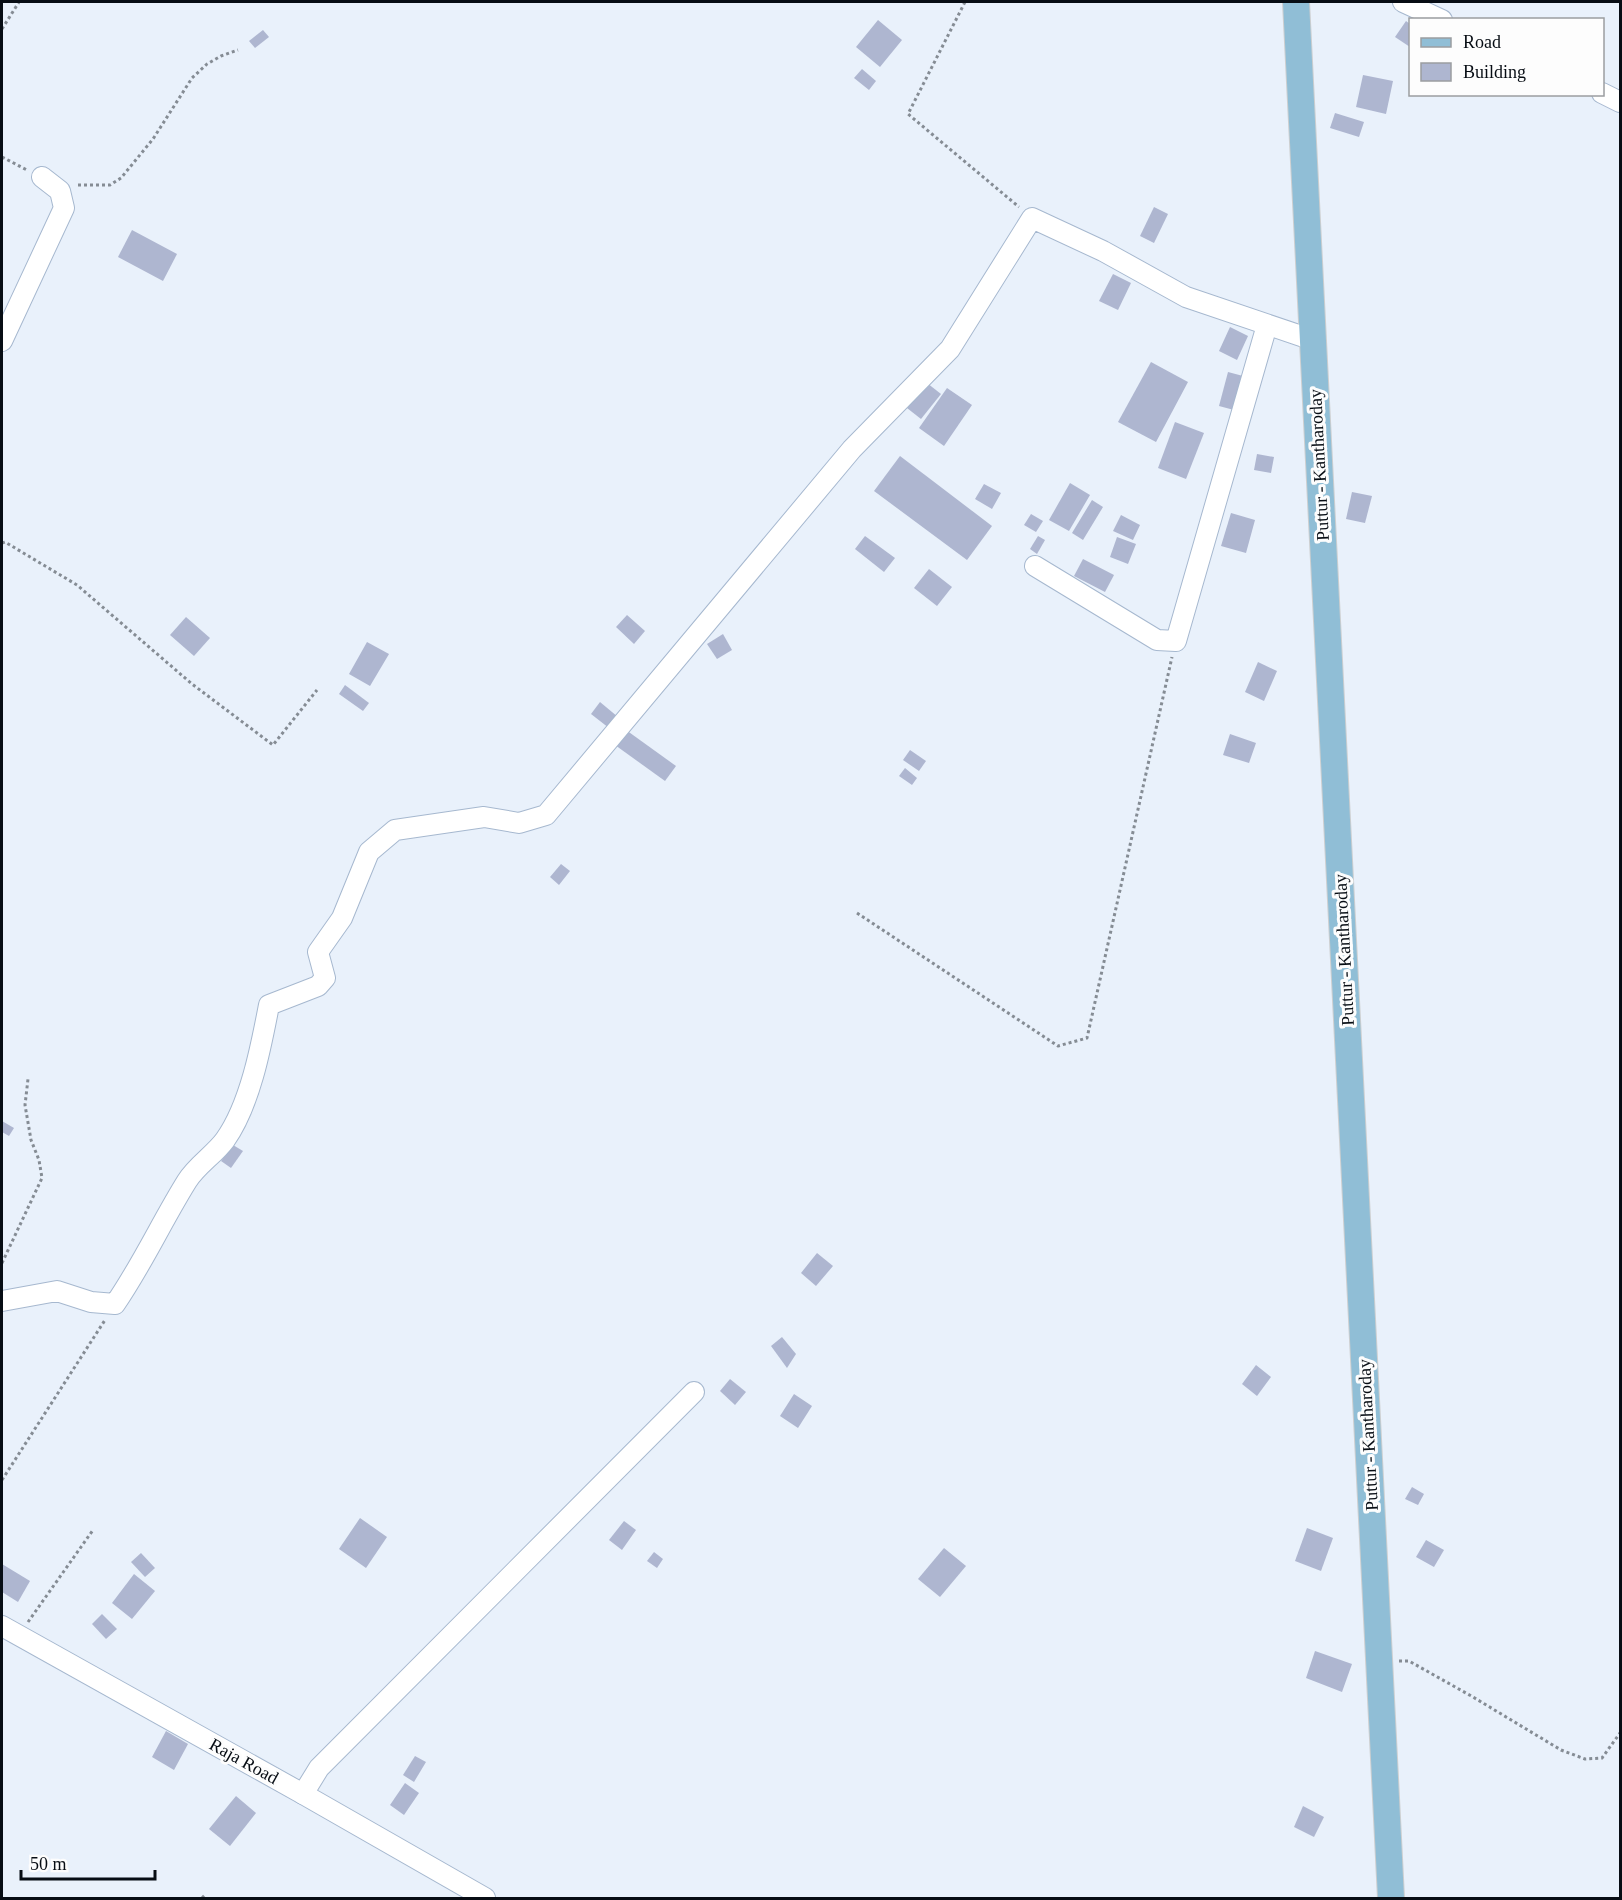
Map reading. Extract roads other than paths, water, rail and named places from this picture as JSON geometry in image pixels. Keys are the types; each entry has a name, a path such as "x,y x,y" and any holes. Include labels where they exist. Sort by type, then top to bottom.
{"main road":[{"name":"Puttur - Kantharoday","path":"1296,2 1391,1899"}],"street":[{"path":"1403,2 1438,18"},
{"path":"1604,94 1620,102"},
{"path":"2,340 64,208 60,192 42,177"},
{"path":"2,1301 57,1291 91,1302 115,1304 135,1275 188,1178 224,1142 234,1125 257,1064 269,1005 318,986 325,978 318,952 342,918 369,852 395,830 484,817 519,823 546,815 852,449 950,349 1032,218 1103,251 1186,297 1313,340"},
{"path":"1035,566 1157,640 1176,641 1267,324"},
{"path":"303,1794 319,1768 694,1392"},
{"name":"Raja Road","path":"10,1631 303,1794 485,1899"}]}
